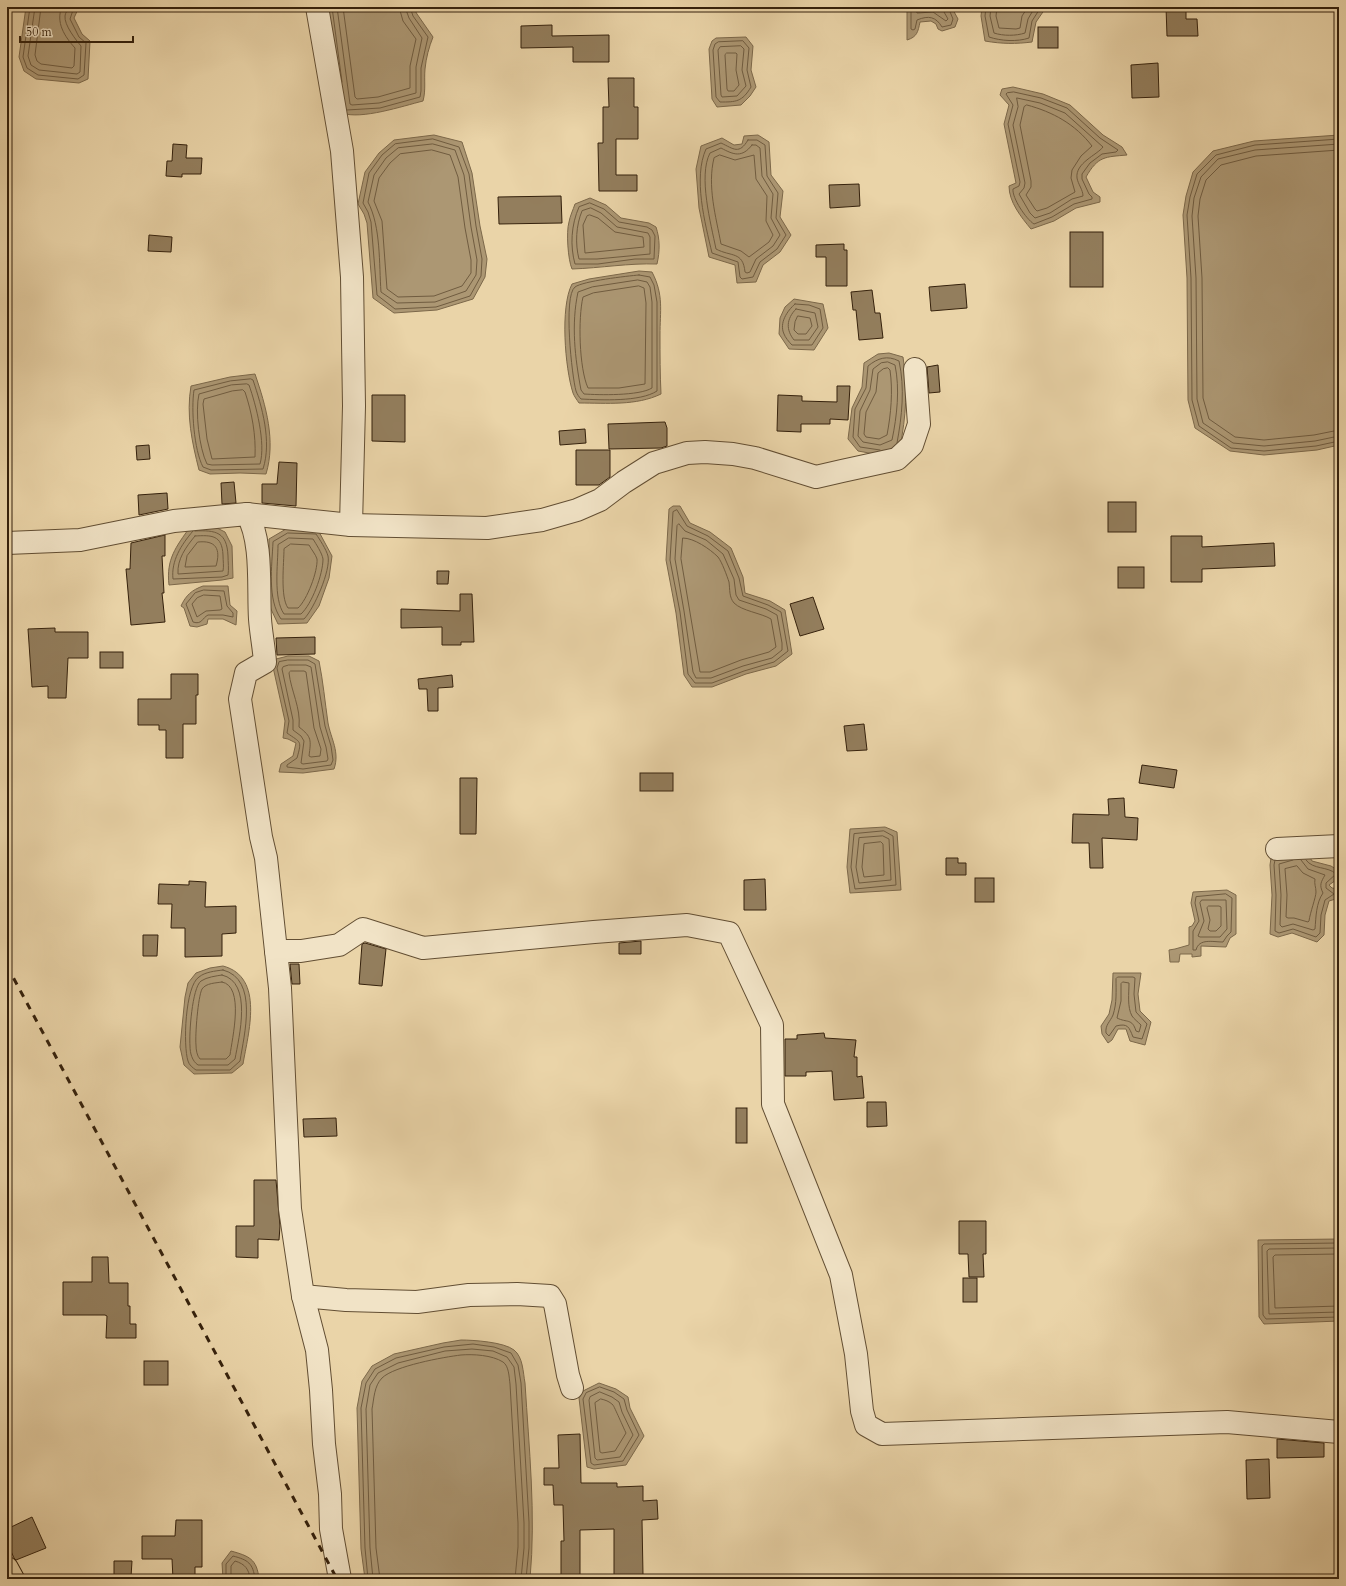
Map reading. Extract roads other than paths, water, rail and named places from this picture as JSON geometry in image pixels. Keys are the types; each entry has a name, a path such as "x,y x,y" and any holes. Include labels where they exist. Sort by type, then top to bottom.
{"main road":[{"path":"7,1568 13,1579"}],"street":[{"path":"317,7 342,151 352,277 354,406 351,526"},
{"path":"7,542 80,540 174,521 247,514 351,526 487,528 542,520 577,510 600,500 624,482 654,463 687,453 704,452 733,454 756,458 816,477 897,459 912,445 919,424 915,370"},
{"path":"247,514 252,523 258,564 260,621 265,662 246,673 240,699 254,783 261,837 266,858 280,988 290,1209 303,1296 317,1350 324,1444 330,1494 331,1529 340,1579"},
{"path":"1277,849 1339,846"},
{"path":"276,951 300,951 339,945 363,929 423,948 687,925 729,933 772,1025 773,1104 841,1275 856,1354 862,1411 866,1425 882,1434 1227,1422 1339,1432"},
{"path":"303,1296 346,1300 417,1302 470,1295 517,1294 550,1296 554,1304 572,1388"}],"water":[{"path":"26,7 79,7 74,18 82,34 90,41 88,79 79,83 36,79 24,71 19,57"},
{"path":"328,7 413,7 433,37 425,65 423,101 371,114 350,115 342,113"},
{"path":"907,7 952,8 958,19 955,27 942,31 938,29 936,24 931,21 920,22 919,29 916,34 907,40"},
{"path":"982,7 1045,7 1045,9 1036,22 1032,42 997,43 985,41 981,16"},
{"path":"746,37 753,46 751,70 756,87 741,105 717,107 712,99 709,49 712,41 716,38"},
{"path":"1013,87 1043,94 1070,105 1103,135 1122,147 1127,155 1108,157 1098,161 1086,177 1093,192 1100,197 1100,202 1076,208 1054,221 1031,229 1023,219 1011,198 1009,186 1016,183 1004,124 1009,105 1000,95 1002,89"},
{"path":"434,135 462,142 472,173 480,226 487,259 485,277 473,299 437,310 394,313 373,298 367,223 358,204 365,172 379,153 394,140"},
{"path":"758,135 769,142 771,175 783,191 780,217 791,235 780,252 763,265 756,282 737,283 735,265 709,257 699,208 696,169 701,146 722,138 734,145 742,144 744,136"},
{"path":"1339,135 1339,445 1317,450 1264,455 1230,451 1195,428 1188,400 1187,278 1183,215 1186,196 1193,172 1213,151 1254,141"},
{"path":"590,198 606,205 621,218 649,223 656,227 659,245 657,264 636,264 572,269 569,259 568,246 569,220 575,204"},
{"path":"639,271 652,272 656,280 660,296 661,394 651,398 631,402 579,403 573,394 570,382 565,338 566,307 568,294 572,284 589,279"},
{"path":"794,299 823,304 828,328 814,350 789,349 779,334 780,318 785,307"},
{"path":"889,353 903,357 905,369 906,402 900,447 880,455 858,451 848,439 852,408 862,387 864,363 878,354"},
{"path":"255,374 263,398 270,436 269,462 266,474 210,474 199,470 189,418 191,386 230,377"},
{"path":"673,506 680,506 690,523 710,532 731,548 743,577 745,593 770,601 785,610 792,654 776,666 746,674 712,687 692,687 684,675 676,613 666,560 669,509"},
{"path":"213,526 225,532 232,546 233,578 169,585 169,568 173,554 190,527"},
{"path":"286,529 318,530 332,556 329,578 319,606 307,623 278,624 270,607 269,539"},
{"path":"203,586 228,586 230,605 237,611 236,625 223,619 208,619 207,624 197,627 190,626 184,608 181,606 190,593"},
{"path":"288,656 309,656 319,661 328,723 336,751 336,763 334,769 303,773 279,772 281,764 293,756 296,743 283,738 285,721 273,667 276,659"},
{"path":"885,827 897,832 901,890 850,893 847,867 850,829"},
{"path":"1308,854 1312,861 1331,866 1339,871 1339,878 1329,885 1332,888 1339,889 1339,898 1329,901 1325,915 1324,935 1317,942 1292,933 1278,937 1270,934 1272,895 1271,858 1276,855"},
{"path":"1227,890 1236,895 1236,934 1230,938 1226,947 1201,946 1201,956 1192,957 1192,954 1180,954 1179,962 1170,962 1169,950 1189,945 1189,927 1192,926 1195,921 1191,903 1193,892"},
{"path":"223,966 236,972 245,982 249,994 251,1008 250,1023 243,1064 232,1073 194,1074 184,1065 180,1047 185,997 188,983 196,973 210,968"},
{"path":"1113,973 1141,973 1138,994 1140,1011 1151,1022 1145,1045 1130,1041 1126,1029 1118,1029 1112,1040 1108,1043 1102,1034 1101,1026 1109,1014 1112,1000"},
{"path":"1339,1239 1339,1321 1264,1324 1259,1317 1258,1240"},
{"path":"461,1340 496,1343 509,1347 517,1353 521,1361 525,1383 531,1481 532,1555 530,1579 365,1579 361,1549 357,1408 362,1381 372,1366 394,1354"},
{"path":"599,1383 616,1389 628,1397 630,1408 644,1436 626,1465 594,1469 587,1467 579,1398 583,1391"},
{"path":"231,1551 251,1559 258,1572 259,1579 223,1579 222,1563"}],"railway":[{"path":"7,966 337,1579"}]}
